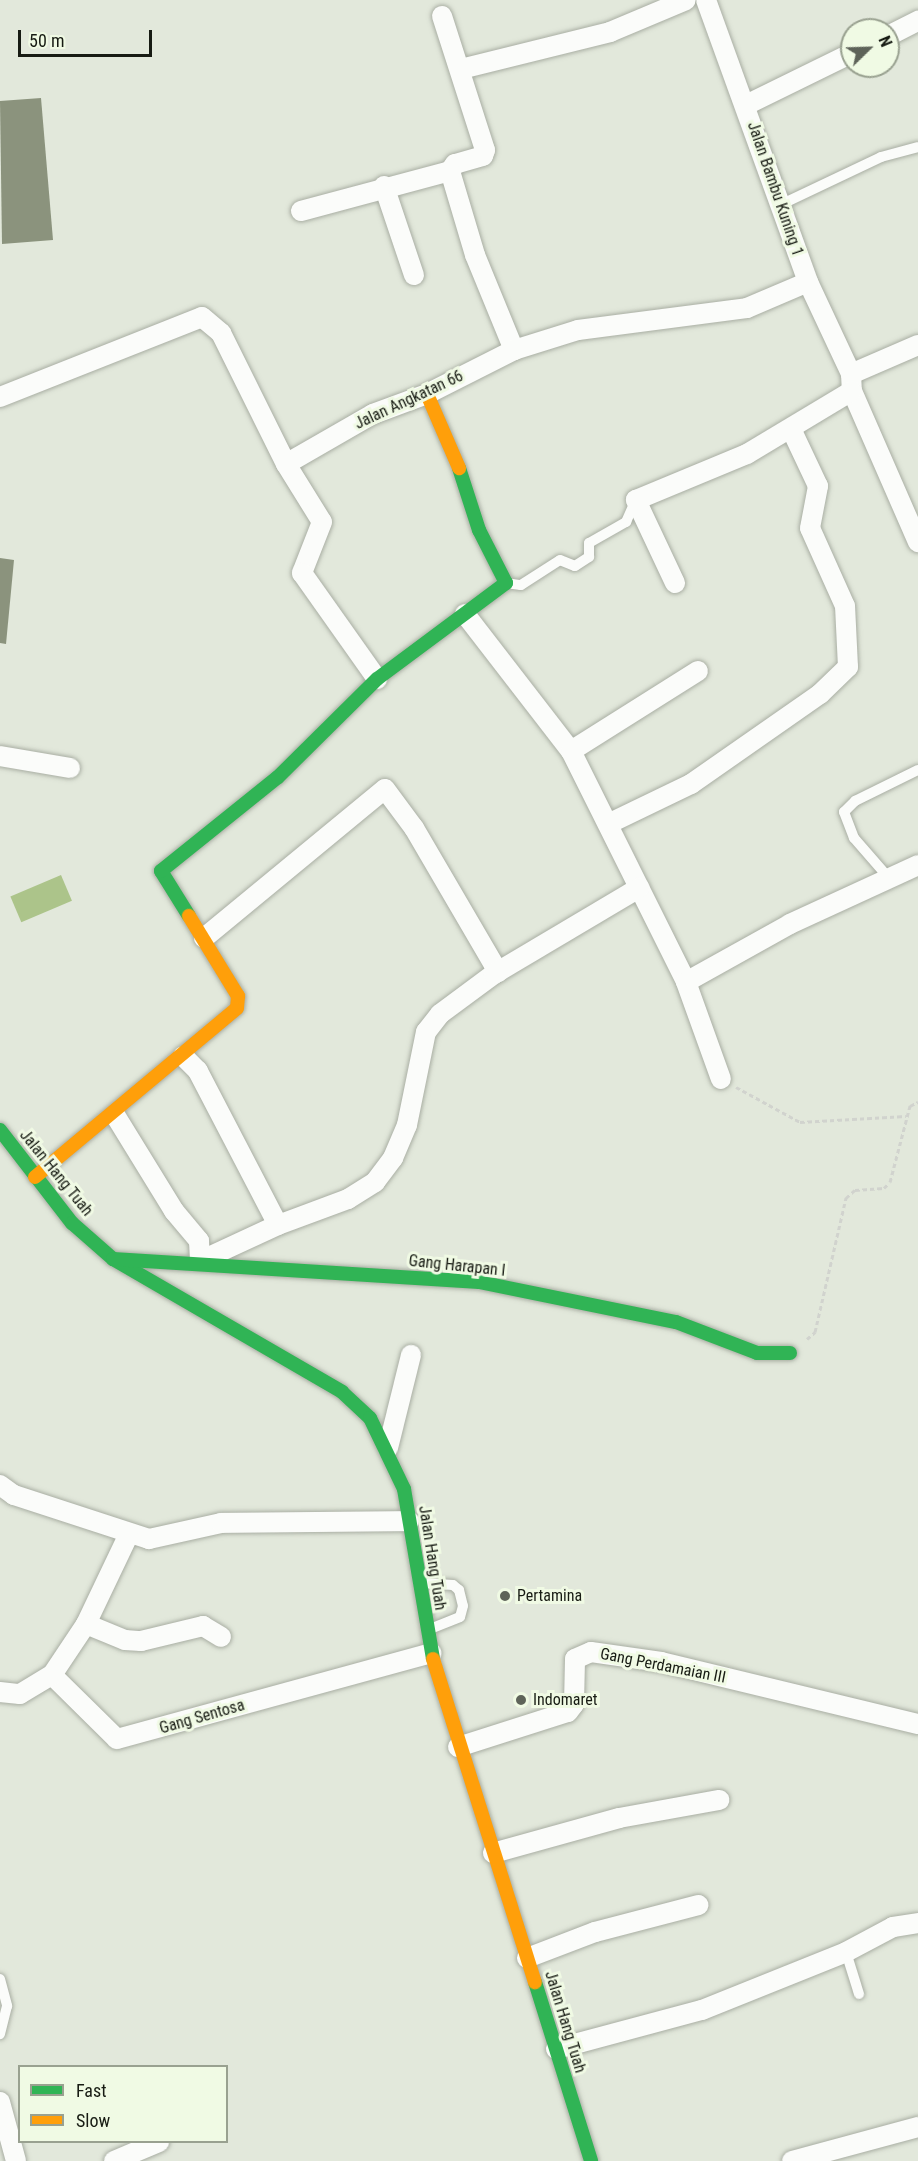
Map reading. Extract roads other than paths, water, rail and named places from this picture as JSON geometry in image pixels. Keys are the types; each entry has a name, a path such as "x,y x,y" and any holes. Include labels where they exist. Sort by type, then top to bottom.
{"street":[{"path":"461,69 610,32 687,0"},
{"name":"Jalan Bambu Kuning 1","path":"706,0 746,105 808,282 918,542"},
{"path":"301,211 384,186 450,171 455,164 483,156 485,150 461,69 442,16"},
{"path":"900,30 918,21"},
{"path":"746,105 840,59"},
{"path":"450,171 475,255 514,350"},
{"path":"384,186 414,275"},
{"name":"Jalan Angkatan 66","path":"285,464 373,414 428,394 514,350 578,330 747,308 808,282"},
{"path":"0,397 202,316 221,333 285,464 322,522 302,573 377,679"},
{"path":"675,583 636,500 792,431 852,382 918,345"},
{"path":"35,1178 115,1115 237,1008 238,996 204,938 160,871 278,777 377,679 506,583 479,530 454,453 428,394"},
{"path":"608,824 691,784 820,694 848,667 845,606 810,528 818,486 792,431"},
{"path":"465,614 571,751 686,982 721,1079"},
{"path":"571,751 698,671"},
{"path":"0,756 70,768"},
{"path":"204,938 385,789 414,828 498,972"},
{"path":"686,982 888,876 918,866"},
{"path":"115,1115 174,1211 200,1241 200,1261 278,1225 348,1199 375,1182 393,1158 407,1125 426,1032 440,1014 498,972 639,888"},
{"path":"183,1056 198,1071 278,1225"},
{"name":"Jalan Hang Tuah","path":"0,1130 72,1223 113,1259 342,1392 370,1418 388,1448 404,1489 431,1653 458,1747 591,2161"},
{"name":"Gang Harapan I","path":"113,1259 200,1261 479,1282 676,1323 757,1353 790,1353"},
{"path":"388,1448 411,1355"},
{"path":"0,1485 14,1495 128,1536 149,1539 221,1523 409,1521"},
{"path":"0,1692 20,1694 52,1675 86,1624 128,1536"},
{"path":"86,1624 125,1640 141,1641 203,1626 221,1637"},
{"name":"Gang Perdamaian III","path":"458,1747 568,1712 574,1704 575,1659 591,1652 661,1662 918,1725"},
{"name":"Gang Sentosa","path":"52,1675 117,1739 431,1653"},
{"path":"493,1853 619,1818 719,1800"},
{"path":"527,1958 595,1932 699,1905"},
{"path":"556,2049 702,2010 846,1952 893,1927 918,1923"},
{"path":"0,2102 16,2161"},
{"path":"792,2161 918,2127"},
{"path":"114,2161 157,2143"}],"lane":[{"path":"780,205 881,157 918,147"},
{"path":"506,583 521,585 560,560 575,566 589,557 589,543 626,522 636,500"},
{"path":"888,876 854,838 844,812 855,801 918,770"},
{"path":"419,1583 453,1585 459,1590 463,1606 460,1617 427,1630"},
{"path":"846,1952 859,1994"},
{"path":"0,1979 7,2006 0,2034"}],"place":[{"name":"Pertamina","path":"505,1596"},
{"name":"Indomaret","path":"521,1700"}]}
